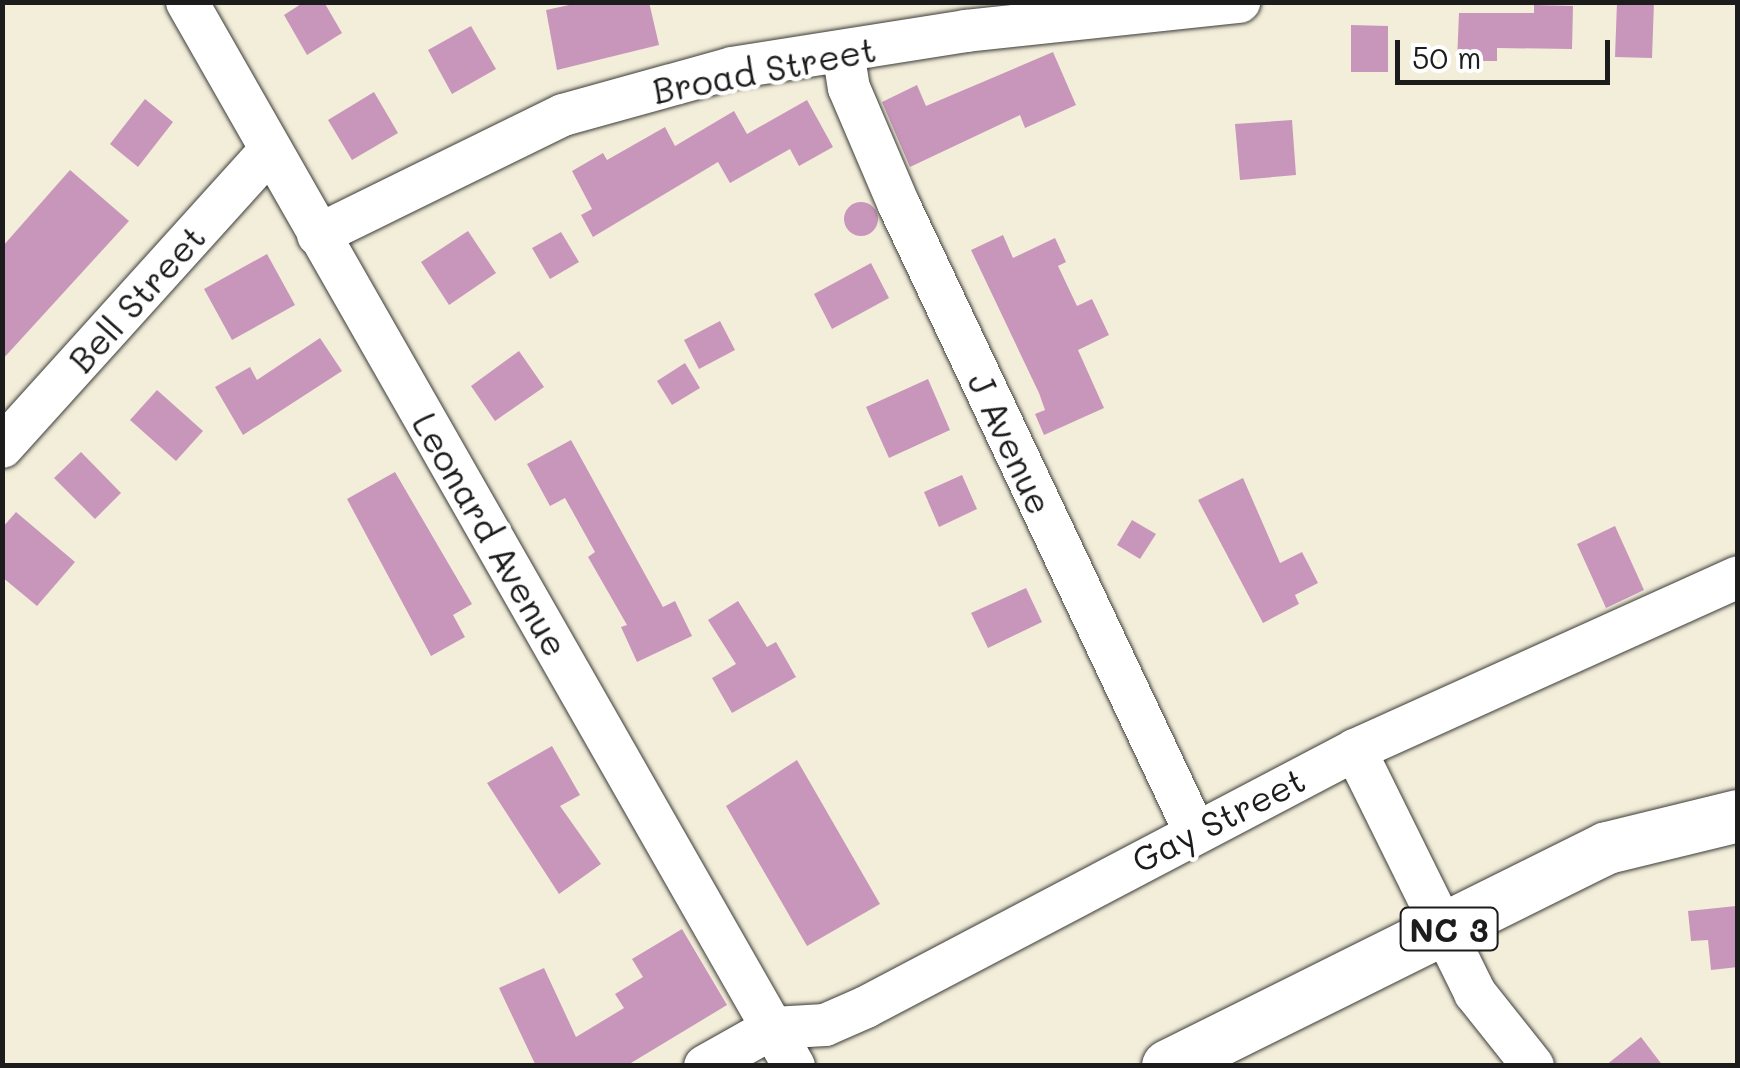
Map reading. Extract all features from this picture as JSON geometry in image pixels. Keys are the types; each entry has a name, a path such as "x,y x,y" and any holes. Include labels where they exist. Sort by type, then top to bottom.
{"main road":[{"name":"NC 3","path":"1168,1066 1607,848 1738,816"}],"street":[{"name":"Leonard Avenue","path":"188,2 794,1066"},
{"name":"Broad Street","path":"318,235 563,115 732,68 966,31 1239,2"},
{"name":"J Avenue","path":"842,51 849,88 899,204 1194,830"},
{"name":"Bell Street","path":"2,446 270,150"},
{"name":"Gay Street","path":"705,1066 773,1028 825,1024 866,1006 1194,830 1355,750 1738,577"},
{"path":"1355,750 1475,993 1533,1066"}],"building":[{"path":"304,2 324,2 342,33 307,55 284,15"},
{"path":"583,2 649,2 659,45 557,70 546,10"},
{"path":"1617,2 1654,2 1652,58 1615,57"},
{"path":"1534,5 1573,6 1572,49 1497,48 1497,61 1457,61 1459,13 1534,13"},
{"path":"1351,25 1388,26 1388,72 1351,72"},
{"path":"471,26 496,69 452,94 428,50"},
{"path":"1053,52 1076,105 1025,128 1020,115 910,167 882,102 917,85 926,106"},
{"path":"374,92 398,133 352,160 328,120"},
{"path":"145,99 173,122 138,167 110,144"},
{"path":"807,100 833,147 799,166 790,149 730,183 718,162 593,237 581,215 592,209 572,171 603,153 607,160 665,127 675,146 734,111 747,134"},
{"path":"1292,120 1296,175 1240,180 1235,124"},
{"path":"70,170 129,221 2,360 2,247"},
{"path":"861,202 873,207 878,219 873,231 861,236 849,231 844,219 849,207"},
{"path":"468,231 496,273 449,305 421,262"},
{"path":"561,232 579,262 550,279 532,248"},
{"path":"1003,235 1013,258 1055,238 1066,262 1058,266 1077,306 1092,299 1109,335 1078,350 1104,408 1044,435 1035,414 1045,410 1039,393 971,250"},
{"path":"267,254 295,305 232,340 204,289"},
{"path":"871,263 889,298 832,329 814,294"},
{"path":"720,321 735,350 699,369 684,340"},
{"path":"320,338 342,371 243,435 215,387 250,367 257,380"},
{"path":"519,351 544,387 495,421 471,386"},
{"path":"685,363 700,388 672,405 657,381"},
{"path":"928,379 950,430 889,458 866,407"},
{"path":"157,390 203,431 176,461 130,420"},
{"path":"571,440 663,607 675,601 692,636 637,662 621,627 627,625 588,557 595,552 565,498 550,506 527,464"},
{"path":"81,452 121,493 95,519 54,478"},
{"path":"395,472 472,604 453,615 465,637 431,656 347,499"},
{"path":"962,475 977,509 939,527 924,492"},
{"path":"1243,478 1280,563 1302,552 1318,583 1295,595 1299,604 1263,623 1198,500"},
{"path":"16,512 75,562 37,606 2,577 2,528"},
{"path":"1132,520 1156,534 1140,559 1117,545"},
{"path":"1615,526 1644,590 1606,608 1577,544"},
{"path":"1026,588 1042,622 988,648 971,613"},
{"path":"738,601 767,647 776,642 796,677 732,713 712,678 736,664 708,620"},
{"path":"552,746 580,795 560,806 601,864 559,894 487,783"},
{"path":"797,760 880,904 807,946 726,806"},
{"path":"1736,906 1738,967 1711,970 1708,940 1691,941 1688,911"},
{"path":"682,929 727,1005 626,1066 536,1066 499,988 544,968 576,1037 624,1008 615,994 643,977 632,959"},
{"path":"1641,1037 1663,1066 1605,1066"}]}
